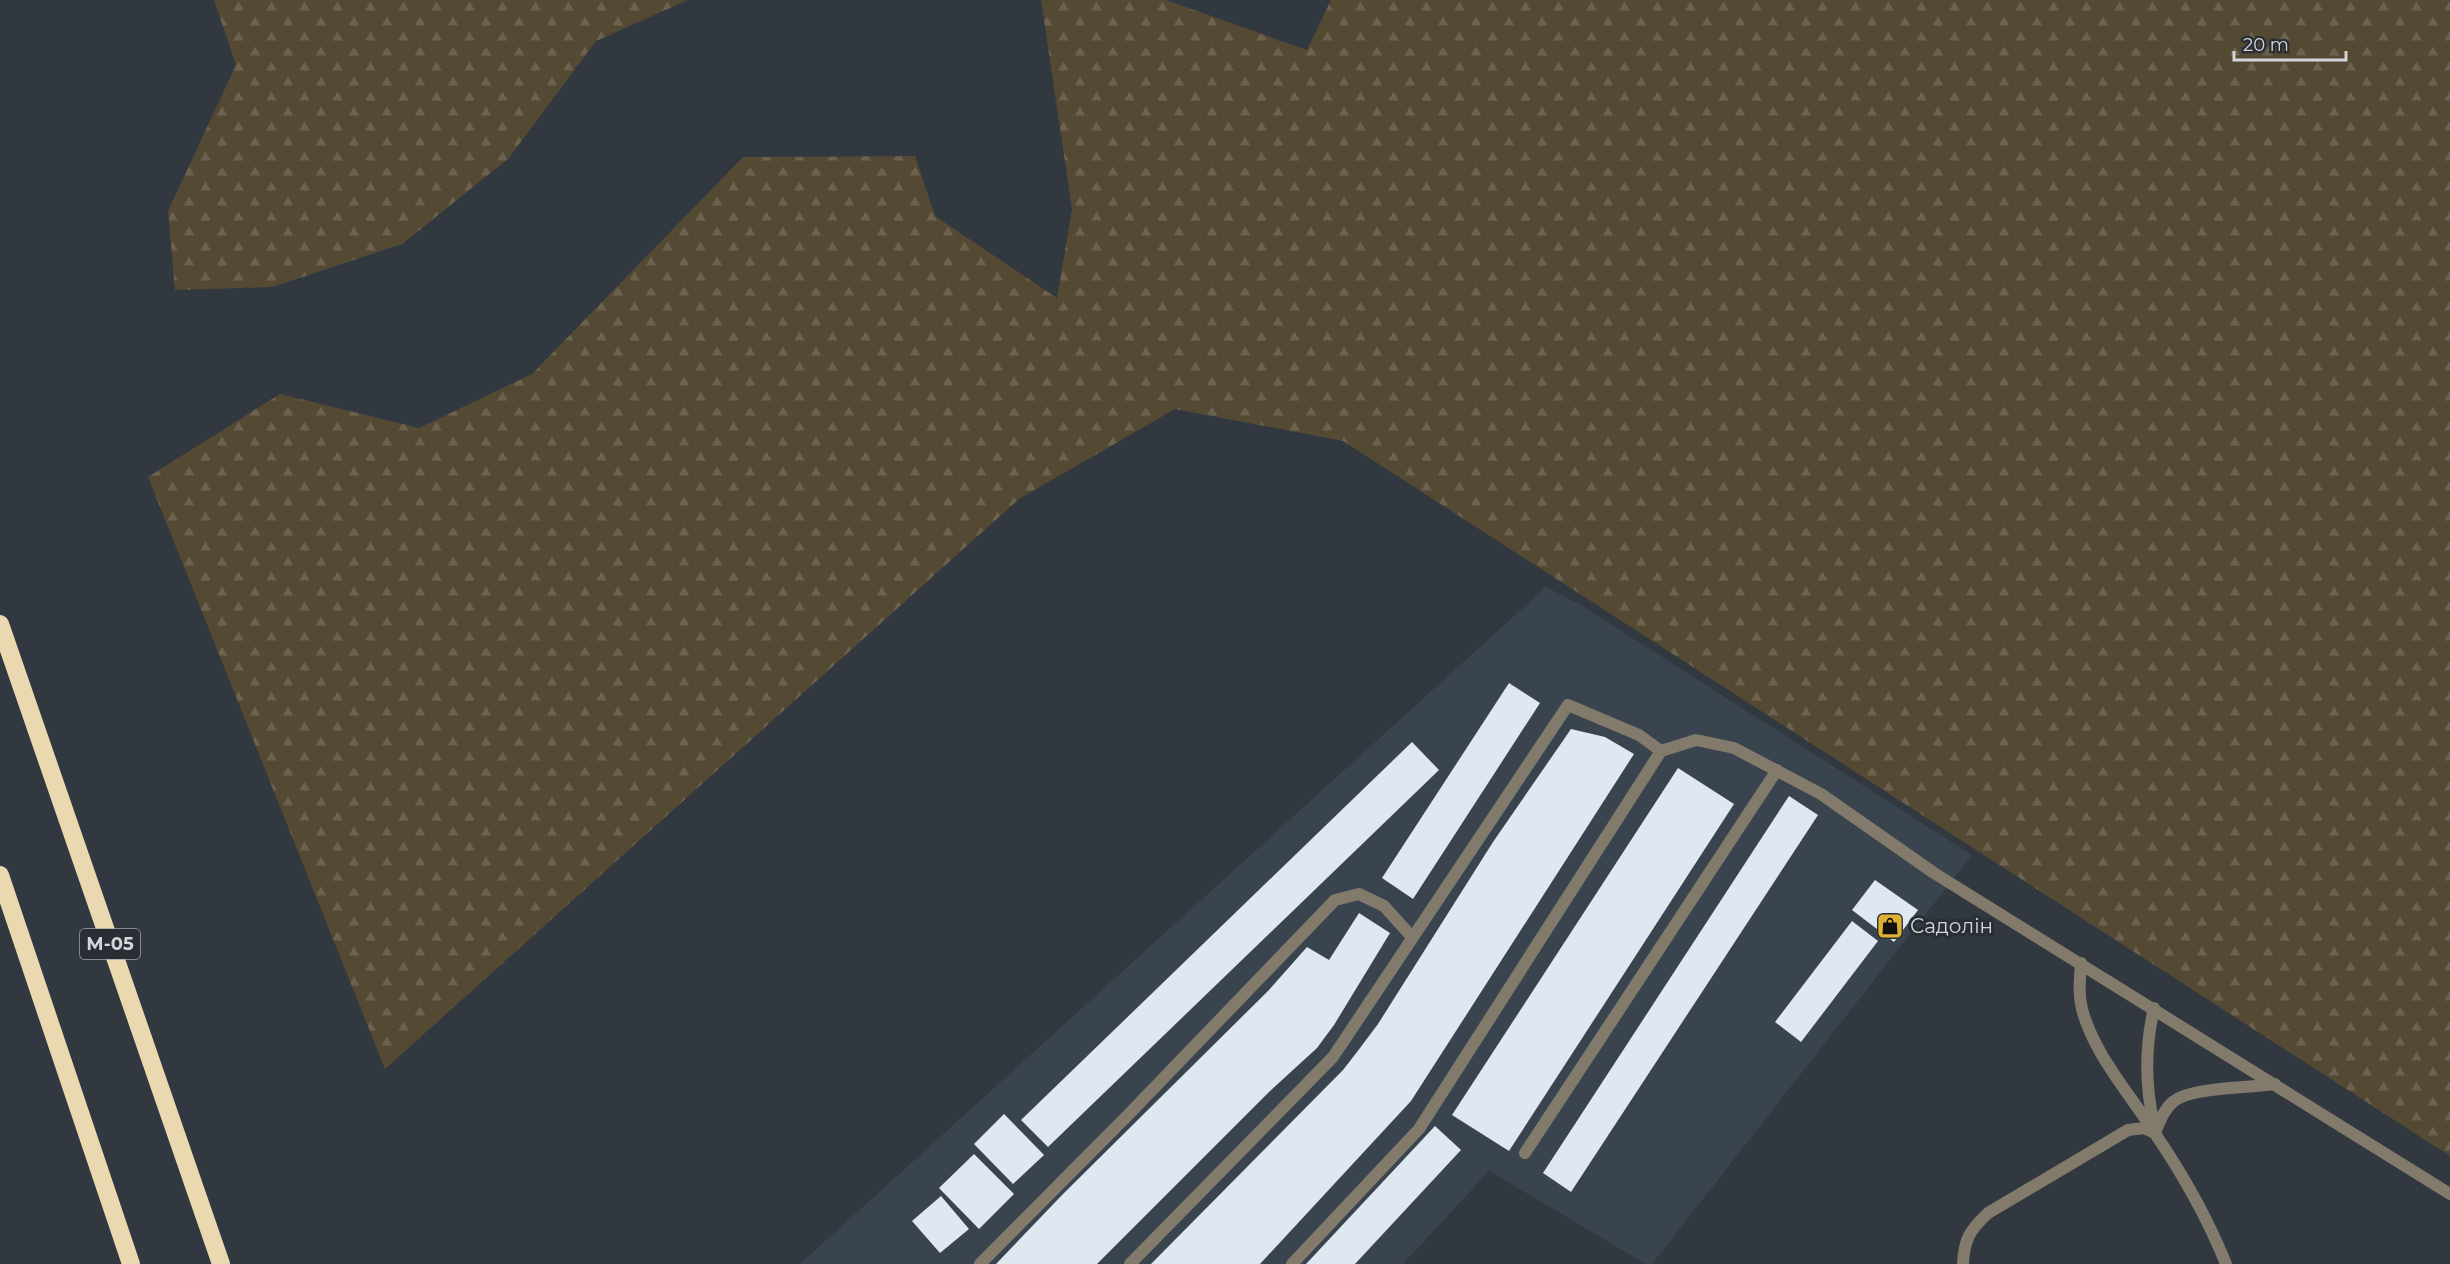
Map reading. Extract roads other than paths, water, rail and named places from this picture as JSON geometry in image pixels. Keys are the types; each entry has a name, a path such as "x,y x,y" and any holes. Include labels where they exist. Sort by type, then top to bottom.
{"highway":[{"name":"М-05","path":"0,624 220,1264"},
{"path":"0,874 131,1264"}],"lane":[{"path":"1130,1264 1333,1057 1568,705 1639,735 1661,751"},
{"path":"1292,1264 1419,1130 1661,751 1696,740 1734,748 1821,794 1934,873 2450,1194"},
{"path":"1525,1153 1778,770"},
{"path":"980,1264 1129,1114 1335,900 1359,894 1384,906 1412,936"},
{"path":"2080,963 2079,992 2088,1023 2103,1054 2189,1190 2226,1264"},
{"path":"2154,1008 2148,1048 2147,1094 2155,1133"},
{"path":"2155,1133 2163,1114 2173,1102 2187,1094 2275,1084"},
{"path":"1963,1264 1965,1245 1971,1229 1988,1213 2128,1130 2144,1128 2155,1133"}],"place":[{"name":"Садолін","path":"1890,926"}]}
